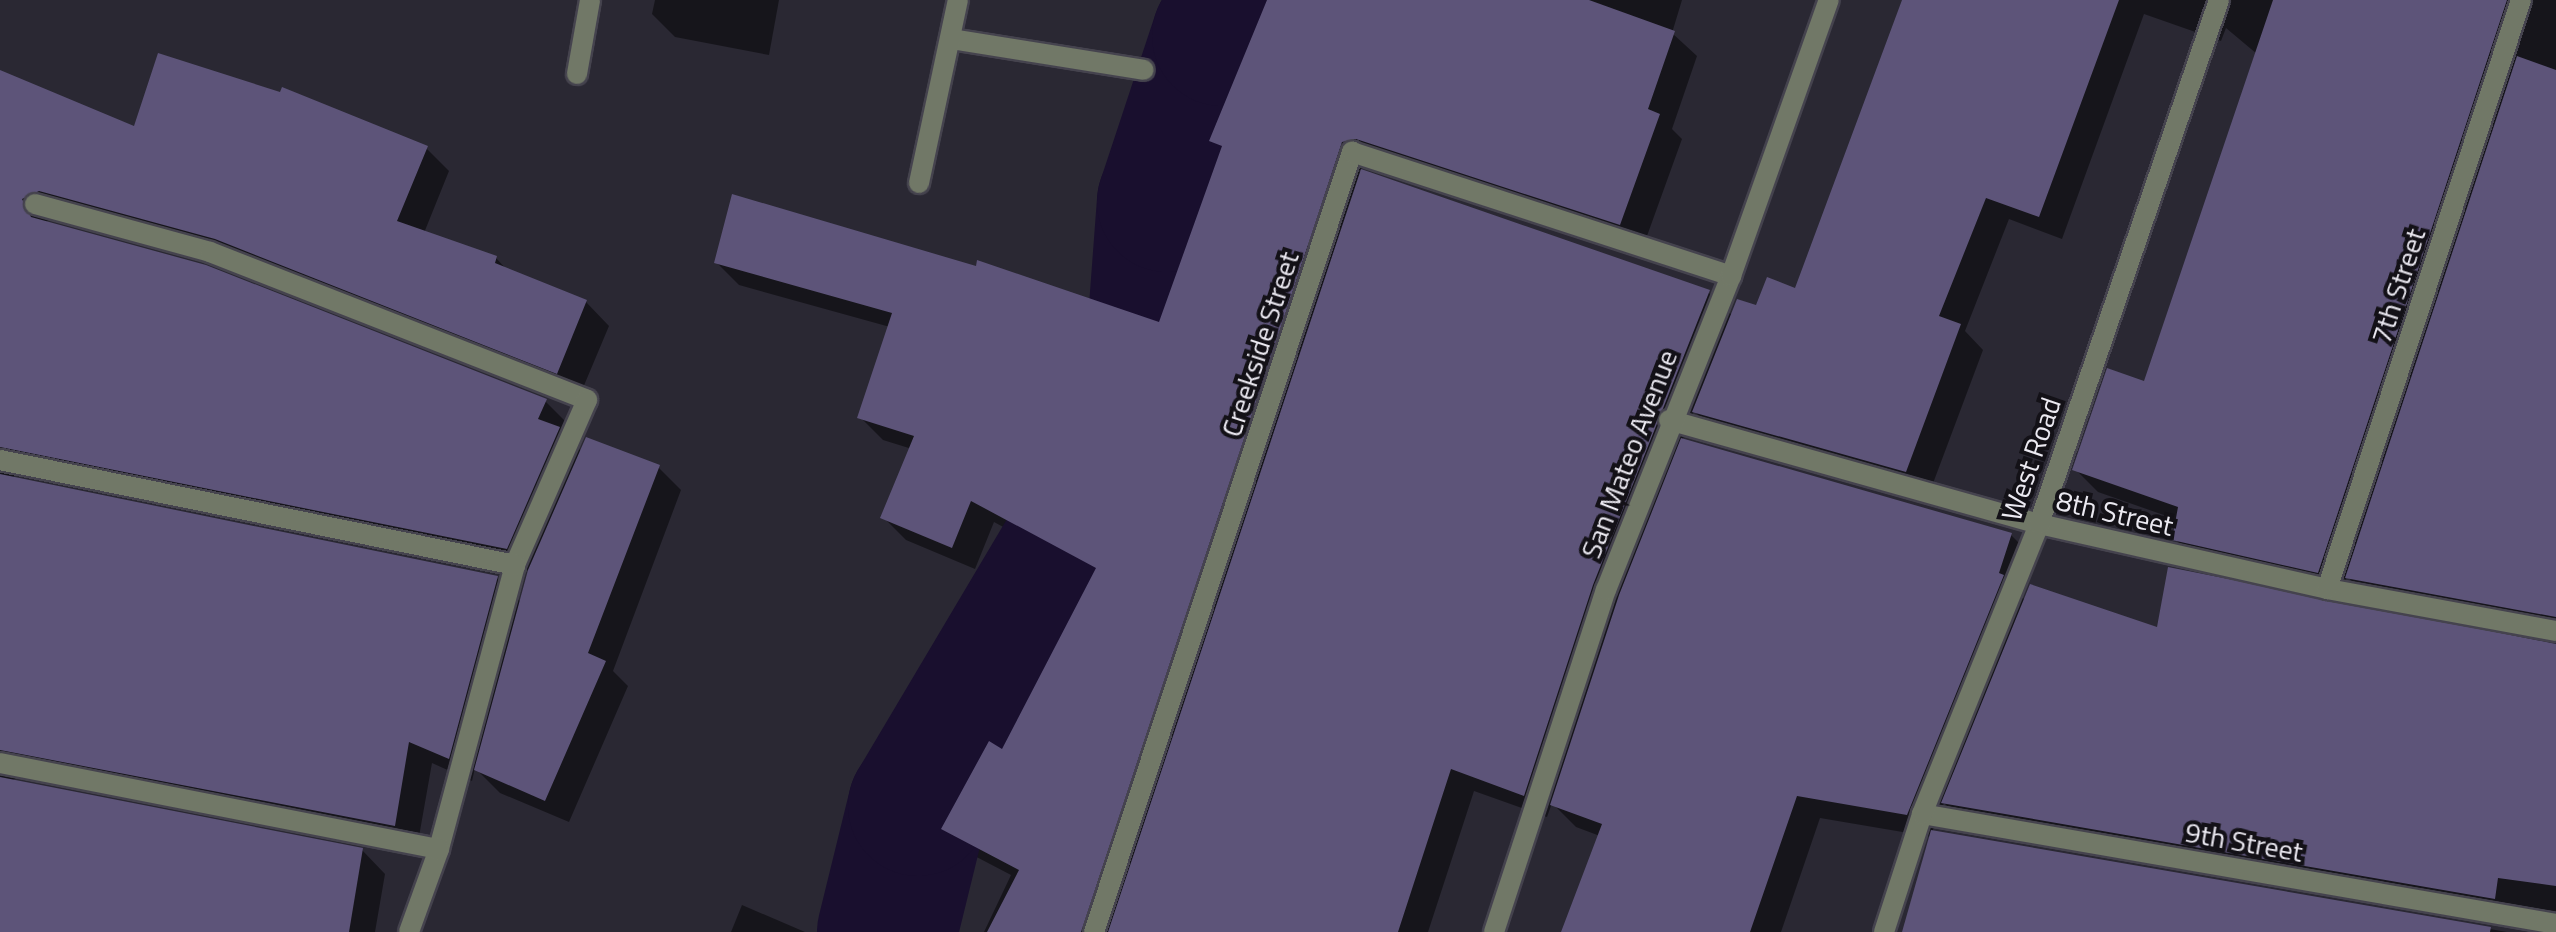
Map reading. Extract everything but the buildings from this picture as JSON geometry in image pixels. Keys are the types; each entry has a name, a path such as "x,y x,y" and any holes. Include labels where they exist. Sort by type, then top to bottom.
{"street":[{"path":"577,74 590,0"},
{"path":"920,184 958,0"},
{"name":"San Mateo Avenue","path":"1494,932 1606,590 1670,420 1731,276 1829,0"},
{"name":"West Road","path":"1884,932 1922,814 2038,524 2219,0"},
{"name":"7th Street","path":"2327,589 2522,0"},
{"path":"951,39 1144,70"},
{"name":"Creekside Street","path":"1094,932 1352,152 1731,276"},
{"path":"35,204 210,252 587,400 515,564 439,849 409,932"},
{"name":"8th Street","path":"1670,420 2038,524 2327,589 2556,631"},
{"path":"0,460 515,564"},
{"path":"0,763 439,849"},
{"name":"9th Street","path":"1922,814 2556,924"}],"waterway":[{"path":"887,932 918,806 1151,414 1167,202 1222,36 1241,0"}]}
